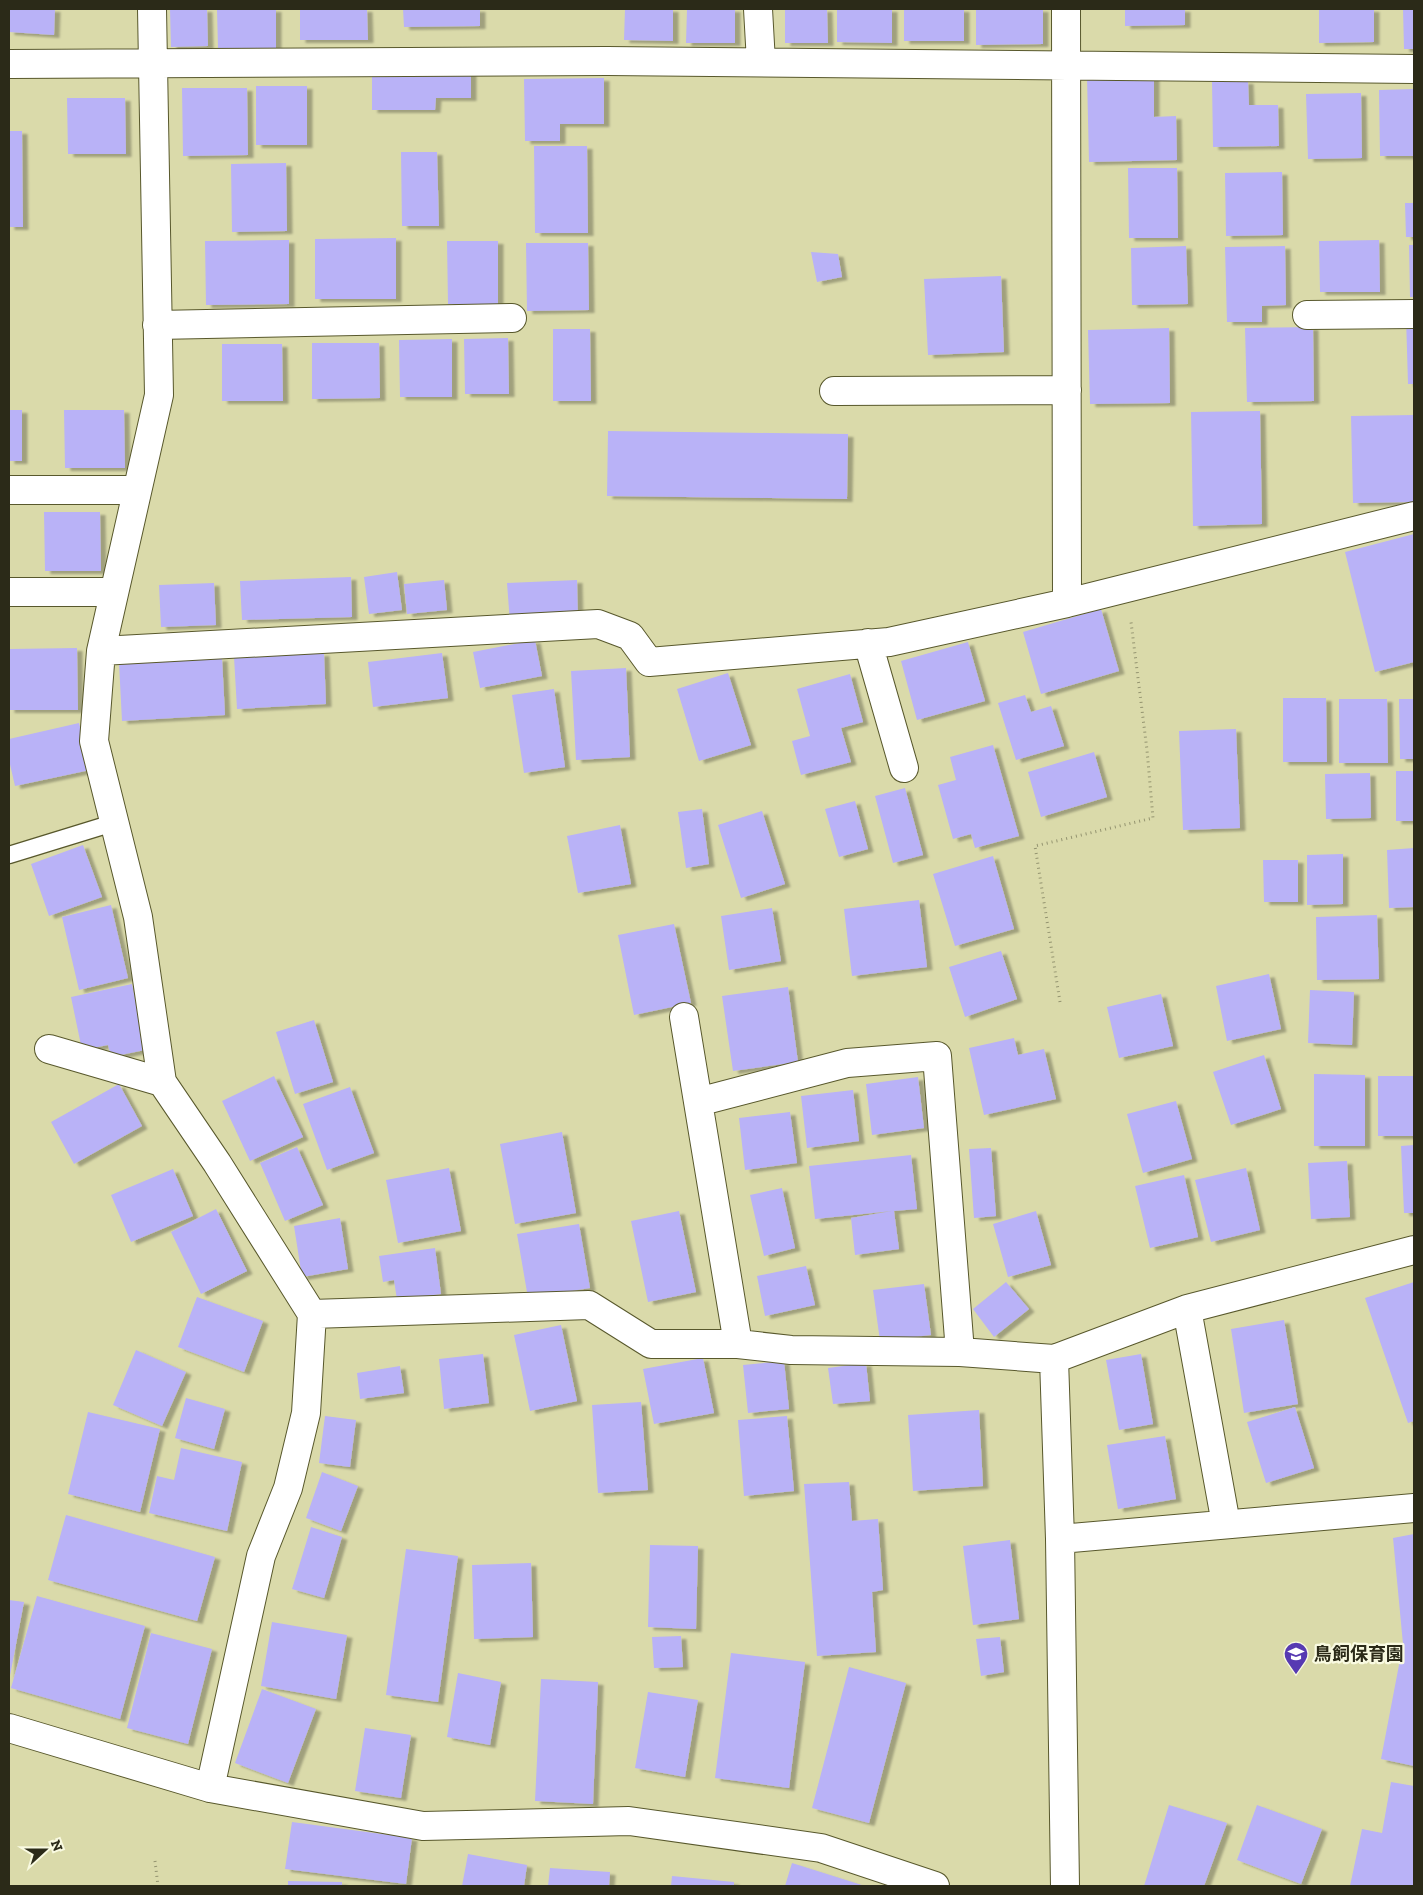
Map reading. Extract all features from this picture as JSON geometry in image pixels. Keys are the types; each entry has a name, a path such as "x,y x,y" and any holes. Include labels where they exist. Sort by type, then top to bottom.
{"street":[{"path":"152,9 159,395 101,651 94,741 138,917 162,1082 217,1163 312,1314 306,1413 288,1488 261,1556 210,1788"},
{"path":"758,9 761,62"},
{"path":"1066,9 1067,603"},
{"path":"9,64 607,61 1066,64 1414,69"},
{"path":"1307,316 1414,314"},
{"path":"157,325 512,318"},
{"path":"834,391 1067,390"},
{"path":"9,490 137,490"},
{"path":"101,651 598,624 630,636 649,662 889,642 1067,603 1414,516"},
{"path":"9,592 114,592"},
{"path":"868,644 904,768"},
{"path":"684,1017 738,1344"},
{"path":"49,1049 162,1082"},
{"path":"698,1102 847,1063 937,1056 960,1352"},
{"path":"312,1314 589,1305 651,1344 738,1344 791,1350 960,1352 1054,1359 1187,1309 1414,1250"},
{"path":"1187,1309 1226,1524"},
{"path":"1054,1359 1060,1539 1064,1886"},
{"path":"1060,1539 1414,1508"},
{"path":"9,1728 210,1788 423,1826 629,1821 821,1848 935,1886"}],"lane":[{"path":"9,856 113,823"}],"path":[{"path":"1060,1002 1035,846 1153,818 1147,750 1127,587"},
{"path":"155,1861 158,1886"}],"building":[{"path":"9,9 55,9 54,35 9,32"},
{"path":"170,9 207,9 208,46 171,47"},
{"path":"217,9 276,9 276,48 218,48"},
{"path":"300,9 367,9 368,40 300,40"},
{"path":"403,9 480,9 480,26 404,27"},
{"path":"625,9 673,9 673,41 624,40"},
{"path":"687,9 735,9 735,43 686,43"},
{"path":"785,9 827,9 828,43 785,43"},
{"path":"837,9 892,9 892,43 837,42"},
{"path":"904,9 964,9 964,41 904,41"},
{"path":"976,9 1043,9 1043,44 976,45"},
{"path":"1125,9 1185,9 1185,25 1125,26"},
{"path":"1319,9 1374,9 1374,42 1319,43"},
{"path":"1403,9 1414,9 1414,49 1404,49"},
{"path":"372,72 471,72 471,98 436,98 435,110 372,110"},
{"path":"1154,75 1154,117 1176,116 1177,160 1089,162 1087,77"},
{"path":"604,78 604,124 560,124 560,141 525,141 524,79"},
{"path":"1212,81 1248,81 1249,105 1278,105 1279,146 1213,147"},
{"path":"256,86 307,86 307,145 256,145"},
{"path":"182,88 247,88 248,155 183,156"},
{"path":"1414,89 1414,156 1380,156 1379,90"},
{"path":"1361,93 1362,158 1308,159 1306,94"},
{"path":"67,98 125,98 126,154 68,154"},
{"path":"9,131 22,131 23,227 9,227"},
{"path":"534,146 587,146 588,233 535,233"},
{"path":"401,152 437,152 439,226 402,226"},
{"path":"286,163 287,231 232,232 231,164"},
{"path":"1128,168 1177,168 1178,238 1129,238"},
{"path":"1282,172 1283,235 1226,236 1225,173"},
{"path":"1405,203 1414,203 1414,237 1406,237"},
{"path":"396,238 396,299 315,299 315,239"},
{"path":"289,240 289,304 206,305 205,241"},
{"path":"1379,240 1380,292 1320,292 1319,241"},
{"path":"447,241 498,241 498,304 448,304"},
{"path":"526,243 588,243 589,310 527,311"},
{"path":"1409,245 1414,245 1414,297 1410,297"},
{"path":"1186,246 1188,304 1132,305 1131,248"},
{"path":"1285,246 1286,305 1262,306 1262,322 1227,322 1225,247"},
{"path":"811,252 838,254 842,277 817,282"},
{"path":"1001,276 1004,352 928,355 924,279"},
{"path":"1406,317 1414,317 1414,384 1408,384"},
{"path":"1313,327 1314,401 1247,402 1245,328"},
{"path":"1169,328 1170,403 1090,404 1088,330"},
{"path":"553,329 590,329 591,401 553,401"},
{"path":"508,338 509,394 465,394 464,339"},
{"path":"452,339 452,397 400,397 399,340"},
{"path":"312,343 379,343 380,398 312,399"},
{"path":"222,344 282,344 283,401 222,401"},
{"path":"9,410 22,410 22,461 9,461"},
{"path":"64,410 124,410 125,468 65,468"},
{"path":"1260,411 1262,524 1193,526 1191,412"},
{"path":"1414,415 1414,502 1353,503 1351,416"},
{"path":"608,431 848,434 847,499 607,496"},
{"path":"44,512 100,512 101,571 45,571"},
{"path":"1414,534 1414,662 1375,672 1345,552"},
{"path":"397,572 402,610 369,614 364,577"},
{"path":"351,577 352,617 242,620 240,581"},
{"path":"444,580 447,610 407,614 404,584"},
{"path":"577,580 578,620 510,623 507,583"},
{"path":"214,583 216,625 161,627 159,585"},
{"path":"1101,609 1119,671 1041,694 1023,632"},
{"path":"535,640 542,676 480,688 473,652"},
{"path":"968,642 985,701 917,720 901,661"},
{"path":"77,648 78,710 9,710 9,649"},
{"path":"324,653 326,704 237,709 234,657"},
{"path":"442,653 448,698 373,707 368,662"},
{"path":"222,658 225,715 122,721 119,663"},
{"path":"626,668 630,757 576,760 571,671"},
{"path":"728,673 751,745 699,761 677,689"},
{"path":"850,674 863,722 841,728 851,762 801,775 792,741 810,736 797,689"},
{"path":"554,689 565,767 524,773 512,695"},
{"path":"1025,695 1031,712 1051,706 1064,746 1016,760 998,703"},
{"path":"1283,698 1326,698 1327,762 1283,762"},
{"path":"1339,699 1387,699 1388,763 1339,763"},
{"path":"1399,699 1414,699 1414,759 1400,759"},
{"path":"79,723 90,770 15,786 9,760 9,739"},
{"path":"1236,729 1240,828 1183,830 1179,731"},
{"path":"993,745 1019,836 975,848 971,834 953,839 938,785 956,780 950,757"},
{"path":"1094,752 1107,797 1041,817 1028,772"},
{"path":"1396,771 1414,771 1414,821 1396,821"},
{"path":"1370,773 1371,818 1326,819 1325,774"},
{"path":"905,788 923,855 893,863 875,796"},
{"path":"855,801 868,849 839,857 825,809"},
{"path":"702,809 709,864 686,868 678,812"},
{"path":"762,811 785,884 741,898 718,825"},
{"path":"620,825 631,884 578,893 567,836"},
{"path":"83,845 102,897 49,916 31,864"},
{"path":"1414,848 1414,907 1389,908 1387,850"},
{"path":"1343,854 1343,904 1307,905 1307,855"},
{"path":"993,856 1014,929 955,946 933,874"},
{"path":"1263,860 1298,860 1298,902 1264,902"},
{"path":"919,900 927,967 852,976 844,909"},
{"path":"111,905 128,978 79,990 62,917"},
{"path":"772,908 781,961 729,970 721,916"},
{"path":"1377,915 1379,979 1317,980 1316,917"},
{"path":"674,924 691,1003 634,1015 618,935"},
{"path":"1001,951 1017,999 965,1017 949,967"},
{"path":"1269,974 1281,1029 1227,1041 1216,986"},
{"path":"132,984 145,1050 111,1057 108,1045 82,1050 71,997"},
{"path":"788,987 798,1062 733,1071 722,996"},
{"path":"1310,990 1354,992 1352,1045 1308,1043"},
{"path":"1161,994 1173,1046 1119,1058 1107,1007"},
{"path":"314,1020 333,1082 295,1094 276,1032"},
{"path":"1014,1038 1018,1055 1044,1049 1056,1099 984,1115 969,1048"},
{"path":"1264,1055 1281,1109 1231,1125 1213,1072"},
{"path":"1314,1074 1365,1075 1365,1146 1314,1146"},
{"path":"274,1076 303,1137 250,1161 222,1101"},
{"path":"1378,1076 1414,1076 1414,1136 1378,1136"},
{"path":"918,1077 924,1128 872,1135 866,1084"},
{"path":"119,1084 142,1126 74,1164 51,1122"},
{"path":"350,1087 374,1153 327,1170 303,1104"},
{"path":"853,1090 859,1141 807,1148 801,1096"},
{"path":"1176,1101 1192,1159 1143,1173 1127,1114"},
{"path":"790,1112 797,1163 745,1170 739,1118"},
{"path":"562,1132 576,1213 515,1224 500,1144"},
{"path":"1414,1145 1414,1213 1404,1213 1401,1146"},
{"path":"297,1147 323,1205 285,1221 260,1163"},
{"path":"991,1148 996,1216 974,1218 969,1149"},
{"path":"911,1155 917,1209 894,1211 899,1249 855,1255 851,1218 892,1211 815,1219 809,1166"},
{"path":"1347,1161 1350,1217 1311,1219 1308,1163"},
{"path":"449,1168 461,1231 398,1243 386,1180"},
{"path":"1246,1168 1260,1230 1211,1242 1195,1180"},
{"path":"173,1169 193,1216 131,1242 111,1195"},
{"path":"1184,1175 1198,1237 1150,1248 1135,1186"},
{"path":"782,1188 795,1248 764,1256 750,1195"},
{"path":"216,1209 247,1271 201,1294 171,1232"},
{"path":"679,1211 696,1292 648,1302 631,1221"},
{"path":"1036,1211 1051,1265 1008,1277 993,1224"},
{"path":"340,1218 348,1269 302,1277 294,1226"},
{"path":"579,1224 590,1288 528,1298 517,1234"},
{"path":"435,1248 441,1294 397,1300 394,1280 383,1282 379,1256"},
{"path":"806,1266 815,1305 765,1316 757,1276"},
{"path":"1006,1282 1029,1309 994,1337 973,1309"},
{"path":"1414,1282 1414,1421 1408,1423 1365,1298"},
{"path":"924,1284 931,1335 880,1341 873,1290"},
{"path":"197,1297 263,1321 244,1372 178,1347"},
{"path":"1284,1320 1298,1404 1244,1413 1231,1329"},
{"path":"561,1325 577,1401 530,1411 514,1335"},
{"path":"136,1350 186,1372 162,1426 113,1405"},
{"path":"483,1354 489,1403 444,1409 439,1359"},
{"path":"1141,1354 1153,1424 1119,1430 1106,1360"},
{"path":"703,1358 714,1413 654,1424 643,1369"},
{"path":"784,1361 789,1409 748,1413 743,1365"},
{"path":"866,1363 870,1401 833,1404 828,1368"},
{"path":"400,1366 404,1393 360,1399 357,1373"},
{"path":"186,1398 225,1409 214,1449 175,1438"},
{"path":"641,1402 648,1490 598,1493 592,1405"},
{"path":"1295,1407 1314,1468 1266,1483 1247,1422"},
{"path":"979,1410 983,1486 913,1491 908,1415"},
{"path":"88,1412 160,1429 140,1512 68,1494"},
{"path":"325,1416 356,1420 350,1467 319,1463"},
{"path":"787,1416 794,1491 744,1496 738,1420"},
{"path":"1165,1436 1176,1499 1118,1509 1107,1445"},
{"path":"181,1448 242,1462 227,1531 149,1513 157,1476 174,1480"},
{"path":"322,1472 358,1486 341,1531 306,1518"},
{"path":"849,1482 852,1521 878,1519 883,1590 872,1592 876,1652 817,1656 804,1484"},
{"path":"66,1515 215,1557 197,1621 48,1580"},
{"path":"311,1527 342,1537 324,1598 292,1589"},
{"path":"1414,1534 1414,1766 1381,1759 1403,1644 1393,1538"},
{"path":"1010,1540 1019,1619 973,1625 963,1546"},
{"path":"650,1545 698,1546 696,1629 648,1627"},
{"path":"406,1549 458,1556 438,1702 386,1695"},
{"path":"531,1563 533,1637 474,1639 472,1565"},
{"path":"37,1596 145,1626 120,1719 11,1688"},
{"path":"9,1600 24,1602 10,1676 9,1676"},
{"path":"272,1622 347,1635 336,1699 261,1686"},
{"path":"151,1633 212,1649 188,1744 127,1728"},
{"path":"681,1636 683,1667 654,1668 652,1637"},
{"path":"1000,1637 1004,1672 981,1676 976,1639"},
{"path":"731,1653 805,1662 789,1788 715,1778"},
{"path":"849,1667 906,1683 869,1823 812,1808"},
{"path":"458,1673 501,1682 490,1745 447,1737"},
{"path":"541,1679 598,1682 593,1804 535,1801"},
{"path":"262,1689 316,1709 288,1783 235,1763"},
{"path":"648,1692 698,1700 685,1777 635,1768"},
{"path":"365,1728 411,1735 401,1798 355,1791"},
{"path":"1391,1782 1414,1786 1414,1886 1350,1886 1362,1829 1382,1833"},
{"path":"1169,1805 1227,1823 1204,1886 1144,1886"},
{"path":"1257,1805 1322,1829 1301,1884 1237,1860"},
{"path":"292,1822 412,1838 406,1884 285,1869"},
{"path":"468,1854 527,1865 524,1886 462,1886"},
{"path":"792,1863 865,1886 785,1886"},
{"path":"550,1868 610,1872 609,1886 548,1886"},
{"path":"672,1876 734,1882 734,1886 671,1886"},
{"path":"288,1881 342,1882 342,1886 288,1886"}],"place":[{"name":"鳥飼保育園","path":"1296,1675"}]}
